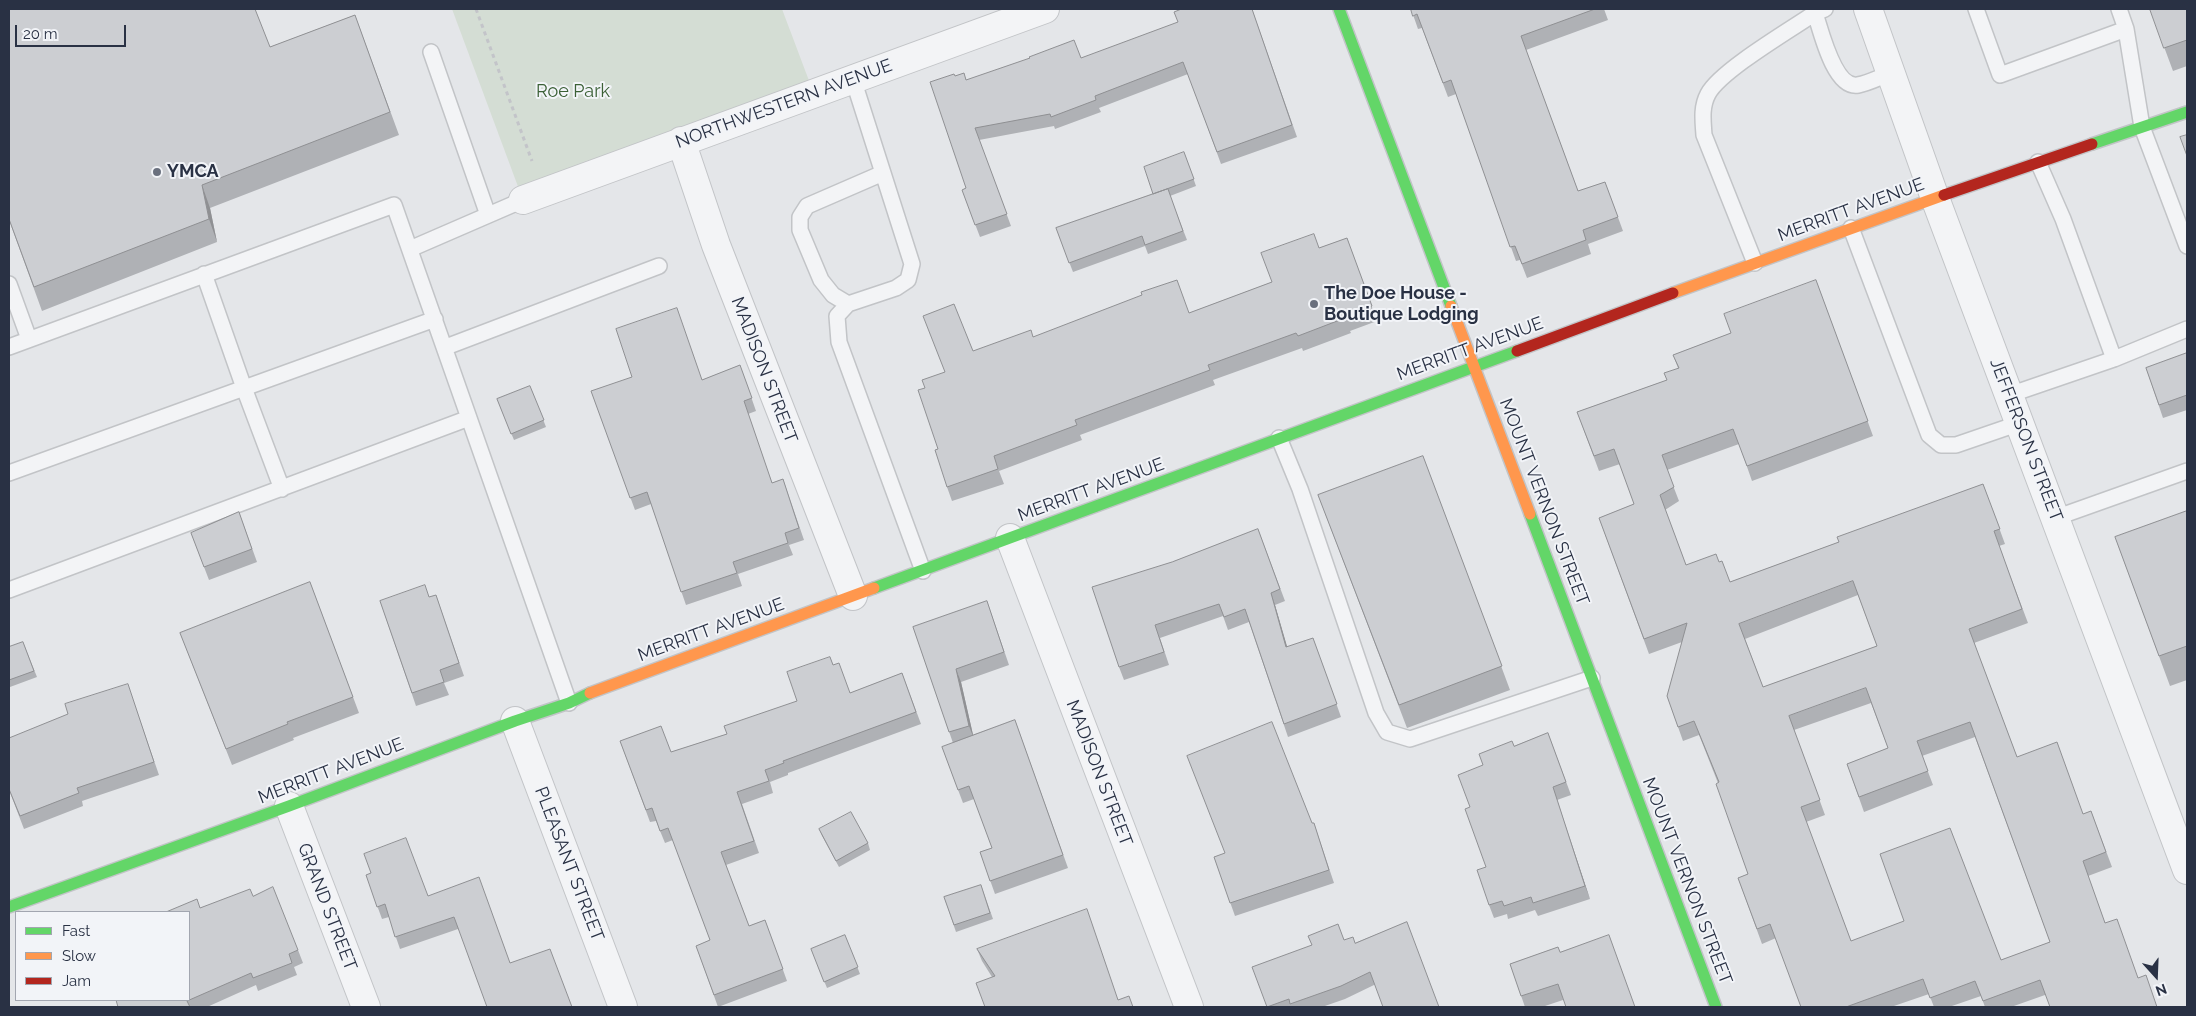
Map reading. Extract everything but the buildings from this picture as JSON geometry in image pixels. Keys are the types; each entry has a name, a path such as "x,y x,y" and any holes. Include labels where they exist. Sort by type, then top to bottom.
{"street":[{"name":"MOUNT VERNON STREET","path":"1339,9 1716,1007"},
{"name":"JEFFERSON STREET","path":"1868,9 1935,198 2187,870"},
{"name":"NORTHWESTERN AVENUE","path":"533,196 1040,10"},
{"name":"MERRITT AVENUE","path":"9,907 289,806 515,720 569,703 581,696 1755,263 1935,198 2187,112"},
{"name":"MADISON STREET","path":"681,141 720,255 853,596"},
{"name":"MADISON STREET","path":"1010,538 1189,1007"},
{"name":"PLEASANT STREET","path":"515,720 623,1007"},
{"name":"GRAND STREET","path":"289,806 366,1007"}],"lane":[{"path":"1976,9 2000,75 2126,28"},
{"path":"2119,9 2126,28 2142,127 2187,246"},
{"path":"1755,263 1704,135 1702,114 1708,94 1727,73 1820,11 1837,74 1844,83 1856,86 1891,73"},
{"path":"432,52 488,215"},
{"path":"853,79 912,264 908,280 896,288 848,304 837,316 839,342 923,571"},
{"path":"2038,162 2063,219 2114,359"},
{"path":"848,304 833,295 821,280 800,230 800,217 807,206 883,173"},
{"path":"410,249 533,196"},
{"path":"9,347 394,205 446,347 569,703"},
{"path":"1851,228 1930,434 1941,445 1956,445 2020,424"},
{"path":"446,347 659,266"},
{"path":"204,274 282,489"},
{"path":"9,284 29,339"},
{"path":"9,473 435,319"},
{"path":"2009,395 2114,359 2187,330"},
{"path":"9,590 469,418"},
{"path":"1279,438 1306,507 1376,713 1387,732 1410,739 1592,678"},
{"path":"2055,518 2187,471"}],"path":[{"path":"476,9 533,196"}],"green space":[{"name":"Roe Park","path":"452,9 782,9 814,94 523,200"}],"traffic: fast":[{"path":"1339,9 1451,306"},
{"path":"2092,144 2187,112"},
{"path":"874,588 1517,351"},
{"path":"1530,514 1716,1007"},
{"path":"9,907 289,806 515,721 569,703 590,693"}],"traffic: slow":[{"path":"1673,293 1944,195"},
{"path":"1451,306 1530,514"},
{"path":"590,693 874,588"}],"traffic: jam":[{"path":"1944,195 2092,144"},
{"path":"1517,351 1673,293"}],"place":[{"name":"YMCA","path":"157,172"},
{"name":"The Doe House - Boutique Lodging","path":"1314,304"}]}
